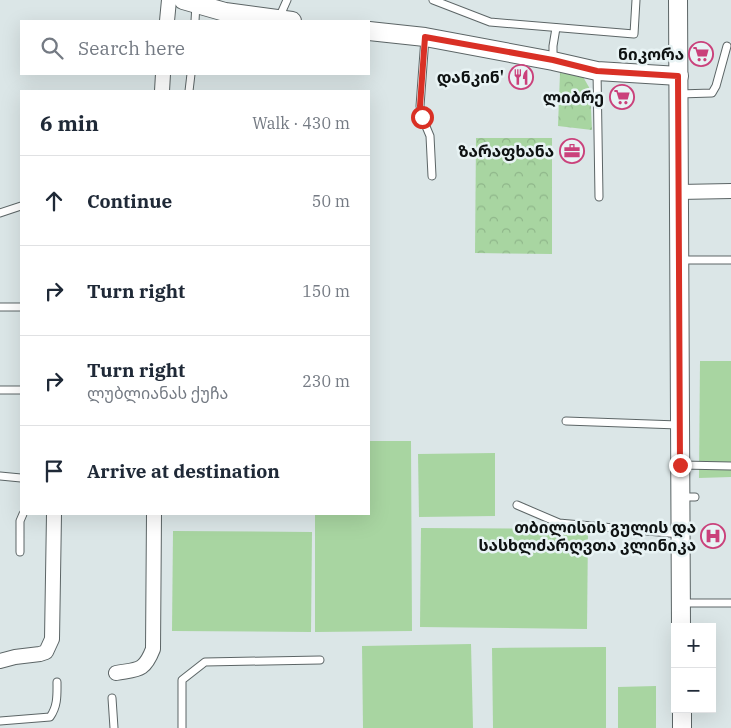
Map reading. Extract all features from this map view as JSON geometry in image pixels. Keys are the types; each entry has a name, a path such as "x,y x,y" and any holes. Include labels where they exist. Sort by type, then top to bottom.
{"street":[{"path":"167,20 169,0"},
{"path":"678,0 680,465 688,497 681,534 681,623"},
{"path":"189,2 285,20"},
{"path":"370,31 425,37 553,60 597,71 678,76"},
{"path":"162,75 162,90"},
{"path":"679,192 731,192"},
{"path":"0,661 46,652 52,639 54,515"},
{"path":"116,673 139,669 148,661 153,649 154,515"},
{"path":"682,713 682,728"}],"lane":[{"path":"285,20 287,0"},
{"path":"433,0 490,22 634,34 636,0"},
{"path":"189,2 195,20"},
{"path":"553,60 556,28"},
{"path":"425,37 420,106 422,117 430,136 432,176"},
{"path":"678,94 712,92 716,86 726,46"},
{"path":"597,71 599,197"},
{"path":"189,90 191,75"},
{"path":"0,213 20,206"},
{"path":"679,260 731,260"},
{"path":"0,307 20,307"},
{"path":"0,390 20,390"},
{"path":"566,421 680,425"},
{"path":"680,465 731,466"},
{"path":"0,476 20,478"},
{"path":"517,505 559,523 681,534"},
{"path":"20,552 20,521 23,515"},
{"path":"681,603 731,604"},
{"path":"182,728 182,680 205,662 320,660"},
{"path":"0,721 50,716 57,701 57,682"},
{"path":"112,698 114,728"}],"green space":[{"path":"560,73 582,75 590,89 592,130 558,126"},
{"path":"476,138 552,138 552,254 475,253"},
{"path":"700,361 731,361 731,477 699,478"},
{"path":"370,441 411,441 412,631 315,632 315,515 370,515"},
{"path":"495,453 495,516 419,517 418,454"},
{"path":"421,528 588,529 587,629 420,627"},
{"path":"173,531 312,532 311,632 172,631"},
{"path":"471,644 473,728 363,728 362,646"},
{"path":"606,647 606,728 493,728 492,648"},
{"path":"656,686 656,728 618,728 618,687"}],"place":[{"name":"ნიკორა","path":"701,54"},
{"name":"დანკინ'","path":"521,77"},
{"name":"ლიბრე","path":"622,97"},
{"name":"ზარაფხანა","path":"572,151"},
{"name":"თბილისის გულის და სასხლძარღვთა კლინიკა","path":"713,536"}],"route":[{"path":"422,117 420,106 425,37 553,60 597,71 678,76 680,465"}]}
